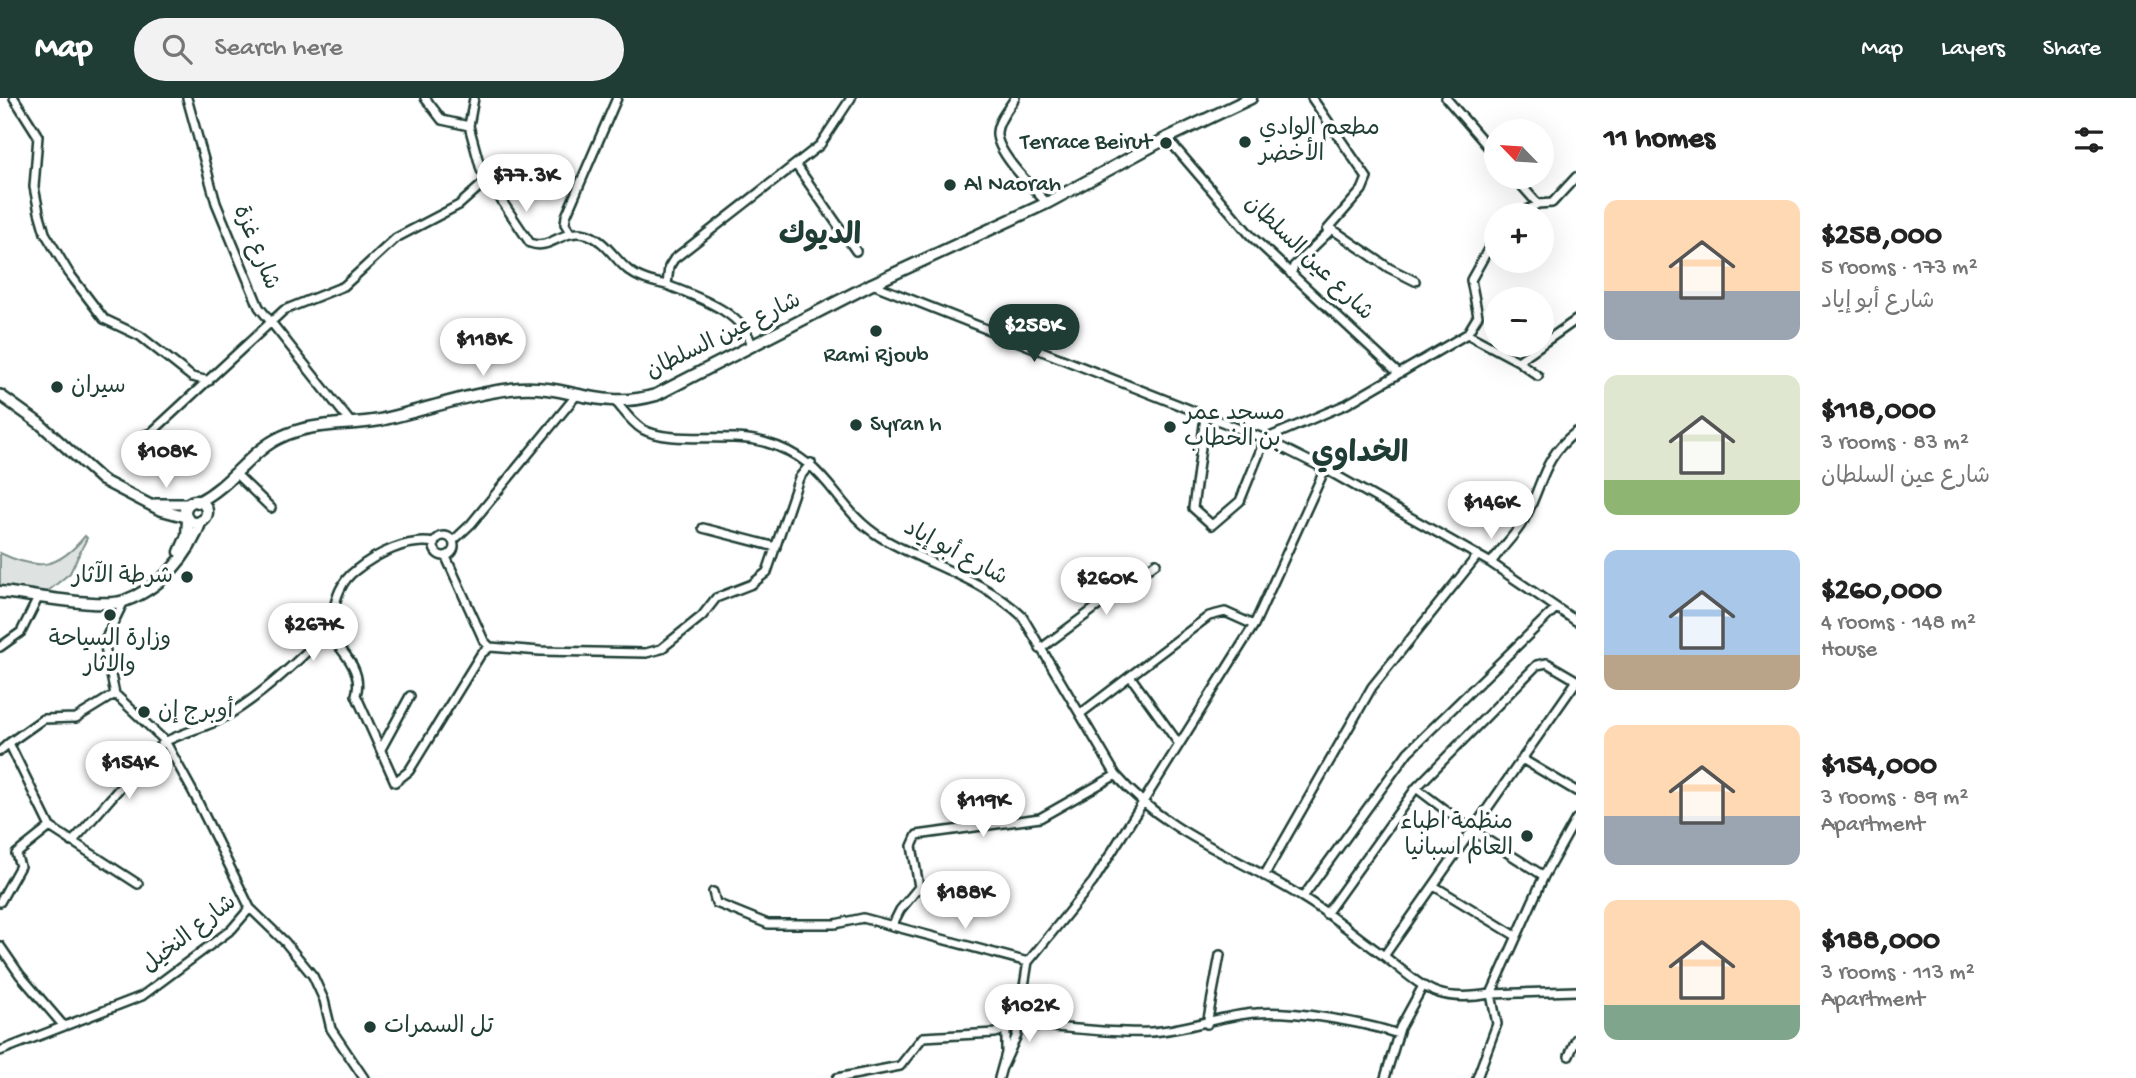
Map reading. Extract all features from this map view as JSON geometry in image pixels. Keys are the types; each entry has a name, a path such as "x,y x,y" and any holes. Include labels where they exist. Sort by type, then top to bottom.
{"main road":[{"name":"شارع عين السلطان","path":"159,580 184,546 187,519 193,503 220,491 268,444 281,437 313,428 352,425 520,388 539,388 575,397 616,402 634,401 673,388 873,284 1047,203 1167,138 1251,98"},
{"name":"شارع عين السلطان","path":"124,601 159,580 185,554 204,517 237,475"},
{"path":"193,503 204,517"},
{"path":"187,519 204,517"},
{"path":"0,592 94,601 124,601"}],"street":[{"path":"15,98 38,136 34,187 45,233 69,274 104,319 140,336 192,377 209,381"},
{"name":"شارع غزة","path":"187,98 205,152 209,181 227,234 259,307 352,425"},
{"path":"425,98 442,120 469,126"},
{"path":"474,98 469,126 486,181 530,243 542,245 570,232 596,238 632,273 667,285 737,320 749,333 752,346"},
{"path":"570,232 566,216 617,98"},
{"path":"667,285 669,267 674,259 820,145 851,98"},
{"path":"1015,98 999,125 999,143 1015,168 1047,203"},
{"path":"1291,274 1294,266 1365,186 1367,178 1311,98"},
{"path":"1446,98 1484,142"},
{"name":"شارع عين السلطان","path":"1167,138 1251,236 1398,373"},
{"path":"796,165 856,251"},
{"path":"1552,203 1576,177"},
{"path":"140,437 151,433 272,321 301,301 344,286 396,238 459,205 486,181"},
{"path":"1525,189 1537,203"},
{"path":"1338,219 1338,230"},
{"path":"1327,230 1338,230 1389,268 1415,281"},
{"path":"1205,417 1193,509 1212,525 1240,501 1265,439 1347,404 1467,334 1478,316 1471,286 1472,275 1484,254"},
{"path":"873,284 1265,439 1325,469 1478,555 1576,621"},
{"path":"1554,335 1576,320"},
{"path":"1467,334 1518,361 1538,376"},
{"path":"1518,361 1523,357"},
{"path":"0,395 39,423 102,480 160,510 187,519"},
{"path":"453,541 471,524 575,397"},
{"name":"شارع أبو إياد","path":"616,402 635,423 656,434 752,439 793,451 811,463 852,511 880,537 962,576 1012,607 1022,616 1116,775 1143,805 1215,852 1303,897 1423,986 1447,998 1576,991"},
{"path":"1491,563 1523,522 1536,487 1554,452 1576,432"},
{"path":"434,543 436,553 446,557 484,641 490,647 540,651 654,652 677,639 702,616 716,597 762,577 776,547 799,478 811,463"},
{"path":"1003,1066 1006,1030 1016,1016 1028,962 1093,881 1254,625 1325,469"},
{"path":"237,475 271,508"},
{"path":"141,499 160,505 193,503"},
{"path":"703,528 776,547"},
{"path":"72,842 165,741 194,732 242,707 327,632 337,595 353,572 370,560 400,547 434,543 441,537 453,541"},
{"path":"446,557 454,551 453,541"},
{"path":"1264,876 1372,687 1478,555"},
{"path":"1040,649 1156,563"},
{"path":"0,647 21,632 40,595"},
{"path":"124,601 104,642 115,694 165,741 250,908"},
{"path":"1303,897 1408,752 1555,609"},
{"path":"1080,714 1209,616 1219,612 1231,613 1254,625"},
{"path":"327,632 353,666 359,685 356,695 395,782 408,771 481,654 490,647"},
{"path":"1326,914 1416,788 1537,665 1547,663 1576,681 1384,956"},
{"path":"1130,676 1179,744"},
{"path":"0,751 43,719 76,718 115,694"},
{"path":"381,749 410,696"},
{"path":"9,743 50,827 138,884"},
{"path":"1522,759 1576,791"},
{"path":"892,926 900,910 918,891 912,846 921,832 1040,818 1116,775"},
{"path":"1416,788 1473,831 1544,876"},
{"path":"1478,1078 1497,1024 1491,994 1544,876 1576,819"},
{"path":"0,902 20,866 16,854 50,827"},
{"path":"1434,886 1516,936"},
{"path":"713,892 716,904 768,925 835,924 863,918 1028,962"},
{"name":"شارع النخيل","path":"0,1051 54,1032 62,1024 142,996 232,929 250,908 285,942 313,976 324,1000 331,1029 364,1078"},
{"path":"0,946 20,975 62,1024"},
{"path":"1207,1024 1220,955"},
{"path":"1385,1078 1398,1034 1423,986"},
{"path":"1018,1025 1125,1032 1181,1029 1254,1013 1272,1013 1365,1024 1398,1034"},
{"path":"999,1078 1014,1043 1018,1025 1016,1016"},
{"path":"837,1078 900,1066 923,1037 1006,1030"},
{"path":"1569,1056 1576,1039"}],"shaded area":[{"path":"85,536 87,538 70,573 47,592 0,587 0,553 26,563 47,564 66,555"}],"place":[{"name":"مطعم الوادي الأخضر","path":"1245,142"},
{"name":"Terrace Beirut","path":"1166,143"},
{"name":"Al Naorah","path":"950,185"},
{"name":"Rami Rjoub","path":"876,331"},
{"name":"سيران","path":"57,387"},
{"name":"Syran h","path":"856,425"},
{"name":"مسجد عمر بن الخطاب","path":"1170,427"},
{"name":"شرطة الآثار","path":"187,577"},
{"name":"وزارة السياحة والاثار","path":"110,615"},
{"name":"أوبرج إن","path":"144,712"},
{"name":"منظمة اطباء العالم اسبانيا","path":"1527,836"},
{"name":"تل السمرات","path":"370,1027"}],"district":[{"name":"الديوك","path":"820,237"},
{"name":"الخداوي","path":"1360,455"}]}
